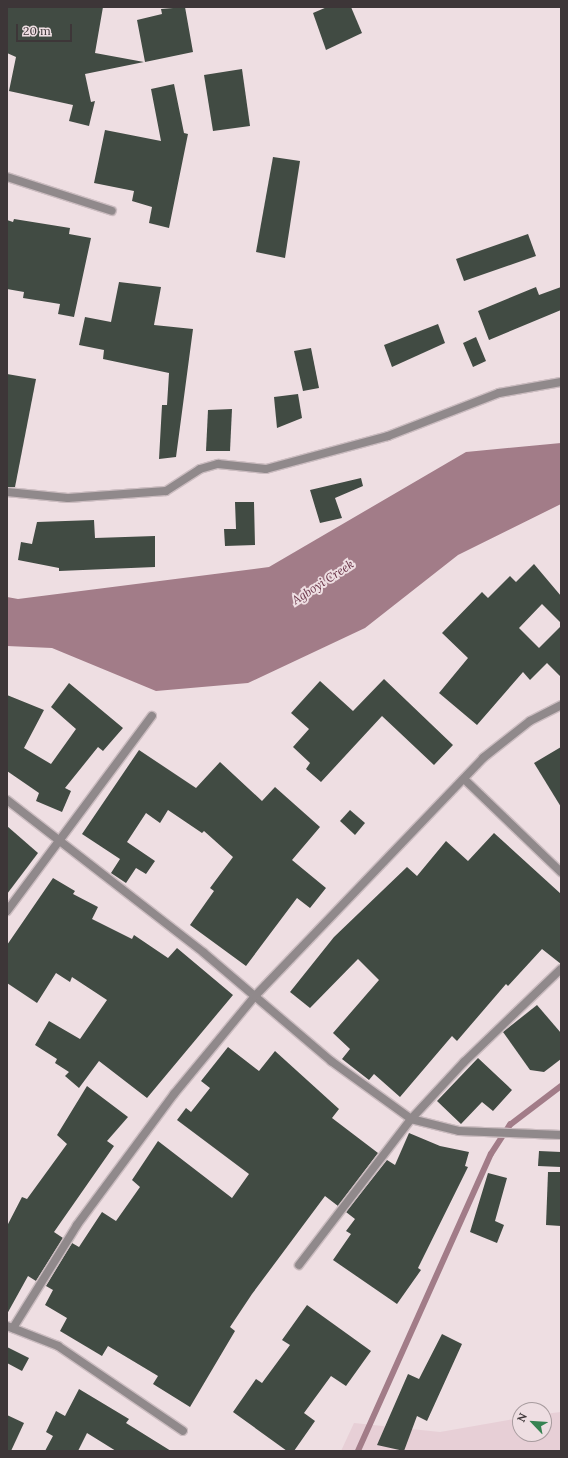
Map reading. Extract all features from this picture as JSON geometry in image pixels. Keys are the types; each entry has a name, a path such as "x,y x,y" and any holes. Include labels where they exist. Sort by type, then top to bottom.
{"street":[{"path":"7,177 112,211"},
{"path":"7,492 68,498 166,491 200,469 218,464 266,469 388,436 499,393 561,382"},
{"path":"183,1431 84,1361 58,1346 10,1327 77,1225 174,1094 255,996 465,780 483,758 530,721 561,705"},
{"path":"7,911 46,861 57,840 152,716"},
{"path":"465,780 561,872"},
{"path":"7,800 255,996 331,1061 411,1119 459,1130 479,1130 510,1135 561,1135"},
{"path":"299,1266 411,1119 469,1057 561,969"}],"shaded area":[{"path":"561,1412 561,1451 341,1451 354,1423 440,1432 512,1419 512,1442 552,1442 552,1413"}],"water":[{"name":"Agboyi Creek","path":"561,443 561,504 458,555 365,628 248,683 156,691 52,648 7,646 7,597 18,599 269,567 466,452"}],"building":[{"path":"7,7 103,7 95,53 144,62 85,74 91,102 95,101 89,126 69,121 73,105 9,91 16,57 7,53"},
{"path":"185,7 193,52 145,62 137,20 162,14 161,9"},
{"path":"327,7 351,7 362,33 326,50 313,13"},
{"path":"242,69 250,126 213,131 204,75"},
{"path":"174,84 184,133 188,134 169,228 149,223 152,207 132,201 134,191 94,183 105,130 161,141 151,89"},
{"path":"273,157 300,161 285,258 256,252"},
{"path":"14,219 70,228 69,234 91,238 74,317 58,314 60,304 23,298 24,292 7,289 7,220 13,222"},
{"path":"528,234 536,256 464,281 456,259"},
{"path":"119,282 161,287 154,325 193,329 176,457 159,459 162,405 167,405 169,373 103,359 104,350 79,345 85,317 111,322"},
{"path":"536,287 539,295 561,287 561,310 489,340 478,311"},
{"path":"438,324 445,343 392,367 384,345"},
{"path":"476,337 486,361 473,367 463,343"},
{"path":"311,348 319,388 303,391 294,351"},
{"path":"7,374 36,379 15,487 7,487"},
{"path":"298,394 302,418 277,428 274,397"},
{"path":"232,409 230,451 206,451 208,410"},
{"path":"361,478 363,486 335,498 342,518 320,523 310,490"},
{"path":"235,502 254,502 255,545 225,546 224,529 236,529"},
{"path":"94,520 95,538 155,536 155,567 59,571 59,568 18,560 21,542 32,544 37,522"},
{"path":"534,564 561,596 561,623 542,604 519,628 539,648 561,626 561,677 547,663 530,680 523,672 477,725 439,693 468,658 442,633 482,592 488,598 510,576 516,582"},
{"path":"384,679 453,745 434,765 382,716 321,782 306,769 310,763 293,747 309,729 291,713 320,681 353,711"},
{"path":"69,683 123,728 103,751 98,747 65,788 71,791 62,812 36,801 39,793 7,771 7,695 44,710 24,748 51,764 76,729 51,707"},
{"path":"561,747 561,807 534,763"},
{"path":"139,750 196,788 220,762 262,801 275,787 320,827 292,860 326,888 310,908 297,898 246,966 190,925 214,891 210,888 233,857 204,831 202,833 168,810 160,823 146,813 127,842 155,861 146,874 136,868 126,883 111,873 120,859 82,834"},
{"path":"350,810 365,823 355,835 340,821"},
{"path":"7,826 38,853 7,894"},
{"path":"494,833 561,894 561,964 542,949 508,986 506,984 457,1041 452,1036 400,1097 374,1074 369,1080 342,1059 350,1049 333,1033 379,980 358,959 310,1008 290,992 334,937 407,867 417,876 446,841 468,861"},
{"path":"53,878 75,891 73,894 98,907 92,919 132,939 134,935 168,958 177,948 233,995 147,1098 99,1061 79,1088 65,1076 69,1072 55,1063 57,1059 35,1045 49,1021 80,1039 107,1000 72,977 70,982 56,973 37,1003 7,983 7,945"},
{"path":"537,1005 561,1033 561,1059 544,1072 530,1070 503,1032"},
{"path":"228,1047 259,1071 275,1051 339,1109 332,1118 378,1153 338,1206 325,1196 252,1294 230,1327 235,1331 190,1407 153,1384 158,1376 108,1346 102,1356 60,1331 67,1318 45,1305 53,1290 46,1286 72,1243 79,1247 102,1212 116,1221 140,1187 132,1180 158,1141 232,1198 249,1174 177,1120 186,1108 191,1112 210,1088 201,1081"},
{"path":"478,1058 512,1090 493,1111 482,1102 461,1124 437,1101"},
{"path":"87,1086 128,1117 107,1141 114,1146 54,1232 63,1238 36,1281 28,1276 7,1314 7,1226 22,1197 27,1199 67,1144 57,1135"},
{"path":"409,1133 440,1146 469,1152 465,1166 468,1167 418,1268 421,1270 397,1304 333,1260 351,1234 346,1231 355,1219 346,1212 387,1160 395,1165"},
{"path":"539,1151 561,1152 561,1167 538,1166"},
{"path":"548,1172 561,1172 561,1226 546,1225"},
{"path":"488,1173 507,1178 495,1221 504,1225 497,1243 470,1232"},
{"path":"307,1305 371,1351 346,1386 331,1376 304,1413 315,1421 294,1451 287,1451 233,1412 256,1379 262,1383 290,1345 282,1340"},
{"path":"442,1334 462,1344 427,1421 417,1416 404,1451 377,1445 408,1374 419,1379"},
{"path":"7,1347 29,1358 22,1371 7,1363"},
{"path":"79,1389 129,1419 126,1423 171,1451 116,1451 87,1433 78,1451 45,1451 53,1436 46,1432 56,1411 65,1416"},
{"path":"7,1415 24,1423 11,1451 7,1451"}],"waterway":[{"path":"358,1451 491,1154 510,1125 561,1086"}]}
